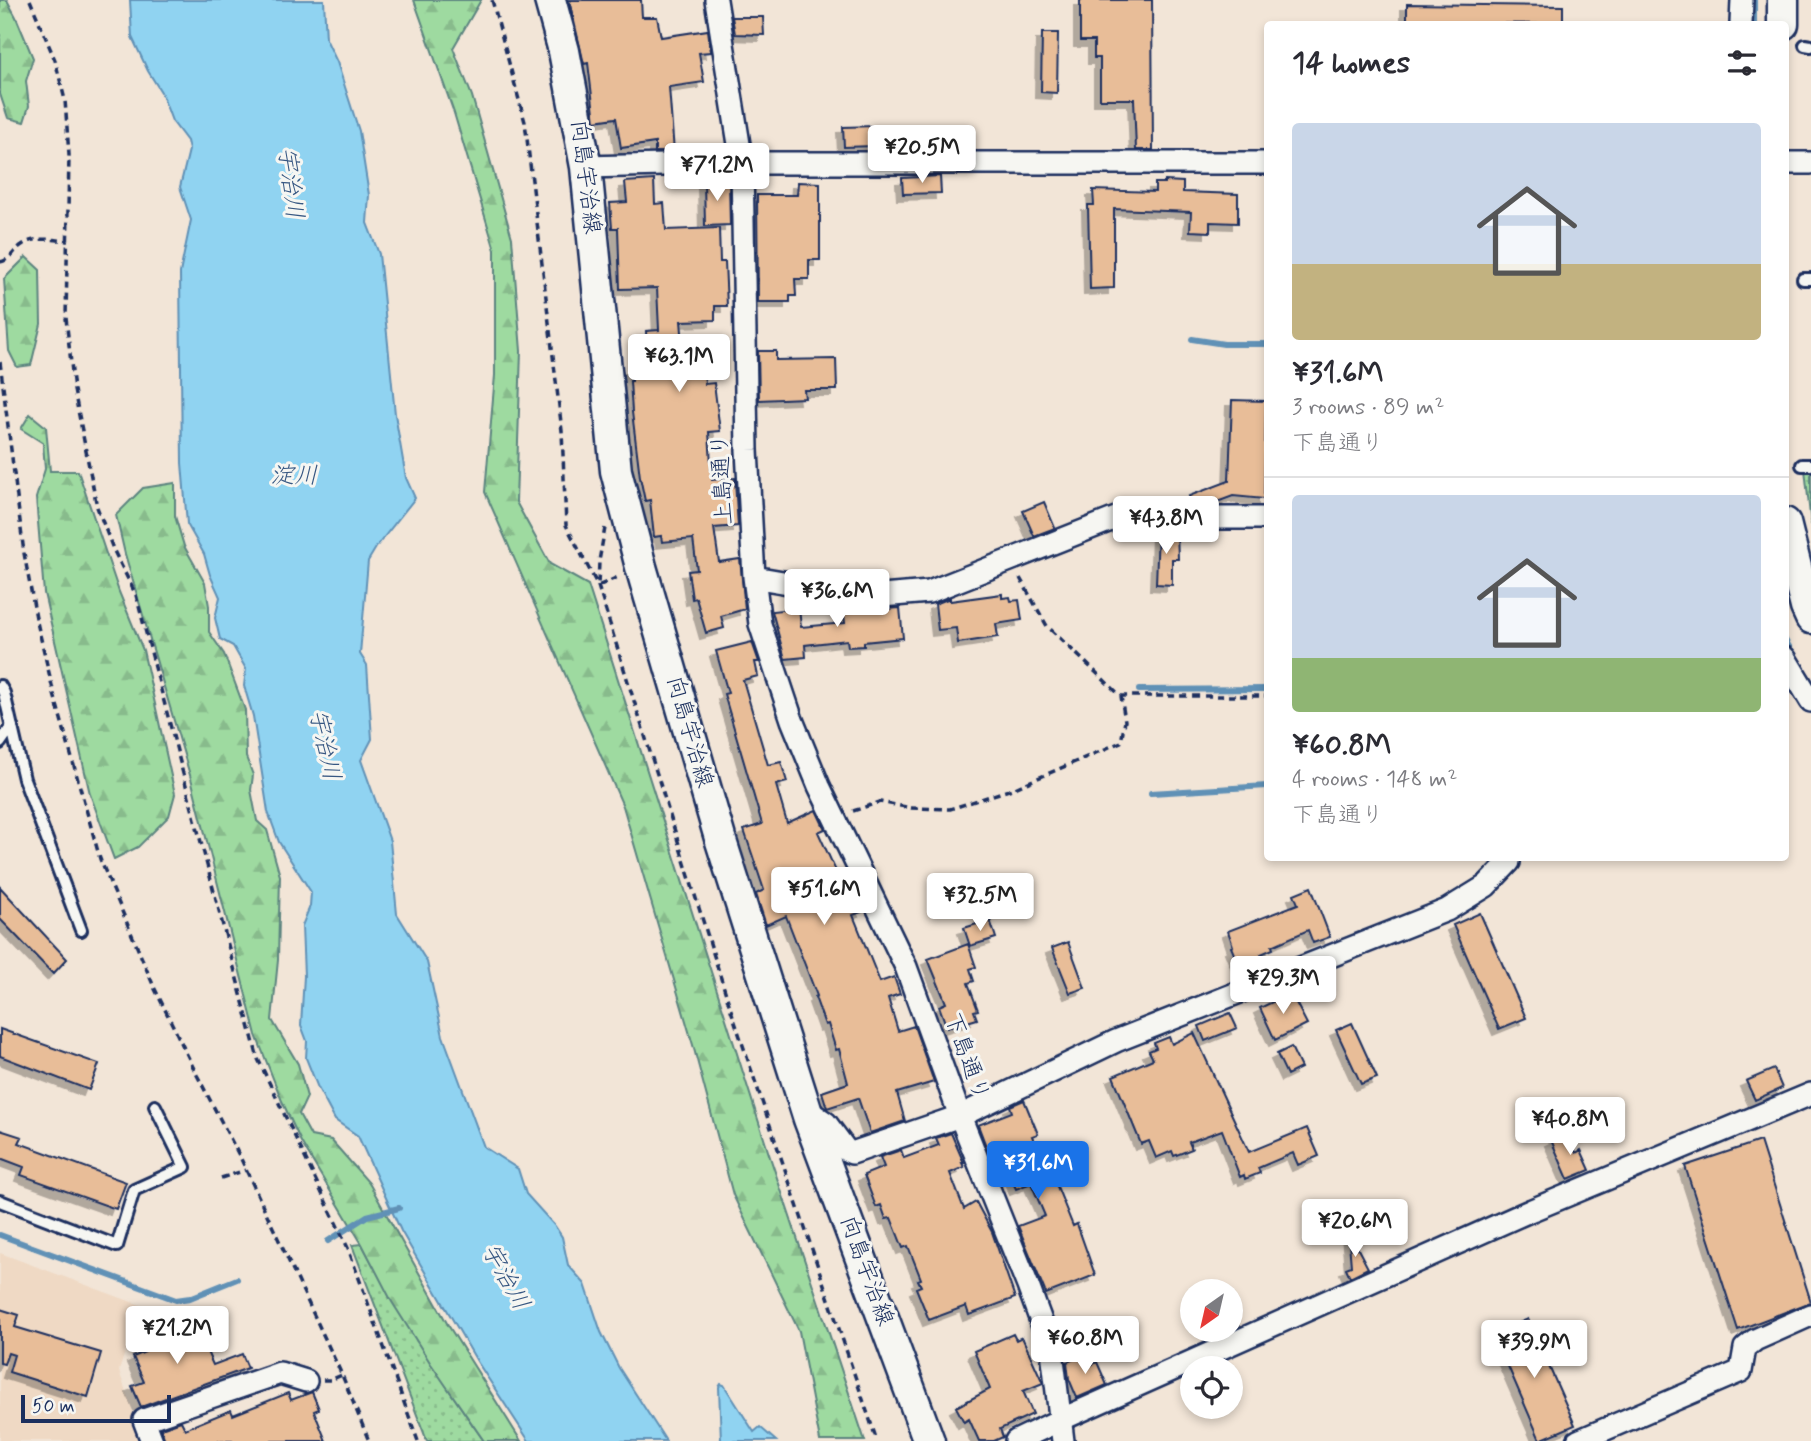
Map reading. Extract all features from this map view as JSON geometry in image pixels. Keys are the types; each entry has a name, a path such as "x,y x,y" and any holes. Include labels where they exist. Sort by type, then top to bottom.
{"main road":[{"name":"向島宇治線","path":"550,0 564,51 586,167 616,471 720,838 807,1110 929,1441"},
{"path":"1783,0 1783,21"},
{"path":"1789,539 1811,618"}],"street":[{"name":"上島通り","path":"716,0 742,163 747,450 754,577 760,624 792,720 834,817"},
{"path":"1741,21 1742,0"},
{"path":"586,167 742,163 1264,163"},
{"path":"1789,163 1811,163"},
{"path":"754,577 870,597 929,592 1116,518 1264,518"},
{"path":"1789,665 1811,701"},
{"name":"下島通り","path":"834,817 906,967 960,1116 1052,1351 1063,1441"},
{"path":"807,1110 826,1123 846,1150 852,1153 960,1116 1115,1041 1447,910 1486,886 1509,862"},
{"path":"1016,1441 1532,1210 1811,1094"},
{"path":"1578,1441 1741,1371 1745,1348 1755,1340 1811,1315"},
{"path":"152,1441 144,1420 280,1373 306,1381"}],"lane":[{"path":"0,686 4,693 24,779 81,930"},
{"path":"0,743 12,726"},
{"path":"0,1201 117,1246 134,1190 185,1167 156,1106"}],"path":[{"path":"30,0 55,61 65,100 69,155 66,318 97,507 113,550 136,595 258,1059 348,1248 418,1441"},
{"path":"492,0 526,122 562,431 566,525 598,586 730,1007 877,1441"},
{"path":"0,262 9,260 24,243 46,239 68,241"},
{"path":"0,362 24,553 36,618 54,694 100,859 154,987 246,1170 342,1375 369,1441"},
{"path":"834,817 880,802 911,808 950,809 1015,788 1121,742 1125,721 1122,696 1047,626 1011,560"},
{"path":"1122,696 1264,696"},
{"path":"220,1178 246,1170"}],"shaded area":[{"path":"0,1253 140,1305 119,1371 143,1441 0,1441"}],"green space":[{"path":"0,0 7,0 33,58 26,81 29,106 24,122 8,118 0,94"},
{"path":"414,0 481,0 453,48 472,96 512,238 521,351 516,502 550,564 588,585 768,1151 865,1441 820,1441 799,1331 733,1195 693,1045 623,806 485,492 495,375 495,250 454,113"},
{"path":"26,257 40,270 41,324 31,365 17,367 9,351 4,279"},
{"path":"30,414 46,427 50,471 78,471 119,592 143,650 175,794 169,816 138,847 114,859 90,794 44,593 36,498 45,469 43,443 21,429"},
{"path":"1805,469 1811,469 1811,525"},
{"path":"175,483 175,516 184,546 205,583 209,606 209,632 224,654 245,710 246,757 253,775 251,790 257,821 267,830 280,876 278,960 272,1020 298,1064 307,1097 299,1114 311,1136 331,1140 369,1183 448,1325 521,1441 484,1441 431,1364 392,1302 362,1244 301,1142 256,1035 192,782 116,515 143,488"},
{"path":"362,1244 420,1344 484,1441 427,1441 352,1245"}],"water":[{"name":"淀川","path":"130,0 324,0 326,39 337,62 359,131 369,195 367,223 379,254 395,414 406,478 415,498 368,561 360,654 367,665 372,739 361,760 390,841 397,914 427,962 443,1036 484,1147 518,1169 526,1194 562,1237 568,1265 585,1284 601,1332 619,1368 666,1441 529,1441 478,1363 401,1231 358,1136 335,1120 306,1058 307,1041 301,1025 304,976 302,926 310,906 311,892 279,842 268,812 253,716 244,686 246,669 233,646 220,639 215,618 220,597 204,554 187,524 182,463 180,273 191,220 180,187 189,150 187,141 172,121 161,92 132,37"},
{"path":"721,1384 754,1432 760,1427 776,1441 721,1441"}],"building":[{"path":"569,0 641,0 642,17 657,17 661,37 708,30 711,52 699,53 704,82 669,87 674,152 655,152 655,143 621,148 616,118 595,121 588,63 584,64"},
{"path":"1080,0 1152,0 1153,150 1136,150 1134,99 1100,99 1100,58 1094,58 1094,41 1080,41"},
{"path":"1407,4 1563,6 1563,21 1407,21"},
{"path":"732,17 763,17 764,35 735,34"},
{"path":"1042,33 1058,33 1057,93 1041,92"},
{"path":"875,126 875,146 844,147 843,127"},
{"path":"940,176 941,193 903,194 902,178"},
{"path":"654,180 655,204 664,203 666,230 719,228 720,262 725,262 727,306 715,306 715,320 681,321 684,354 703,354 705,384 714,383 720,431 709,432 712,480 735,478 738,526 714,528 719,562 740,559 745,609 721,616 724,628 706,633 696,598 692,599 688,571 697,570 693,539 662,542 661,536 654,537 650,500 645,501 640,477 632,412 631,368 641,368 640,355 647,355 646,331 659,330 657,288 620,289 618,228 612,228 610,203 627,202 625,182"},
{"path":"704,180 729,181 730,225 705,226"},
{"path":"798,182 820,183 820,260 809,260 809,279 795,279 796,296 790,296 790,302 758,302 757,195 797,195"},
{"path":"1183,182 1183,192 1238,194 1238,223 1210,222 1210,232 1190,231 1191,212 1114,209 1114,288 1090,289 1088,205 1094,205 1093,190 1155,192 1155,183"},
{"path":"758,351 776,351 776,360 836,359 837,390 804,390 805,398 759,400"},
{"path":"1232,400 1264,401 1264,499 1233,496 1209,505 1192,505 1189,496 1229,481"},
{"path":"1044,502 1055,528 1034,536 1023,511"},
{"path":"1158,531 1177,531 1178,559 1172,559 1172,585 1156,584"},
{"path":"1002,594 1002,598 1019,600 1022,620 996,624 998,637 958,643 956,628 938,630 935,604 950,598 950,601"},
{"path":"843,606 871,610 900,608 903,638 864,642 864,646 848,647 847,640 805,645 806,657 785,659 772,611 799,608 801,627 845,623"},
{"path":"752,642 759,662 755,662 758,676 743,680 768,765 781,762 787,782 776,785 787,823 816,810 825,829 818,832 839,878 847,874 864,911 853,915 880,982 894,977 900,994 888,998 898,1031 914,1026 934,1082 897,1093 905,1121 870,1133 858,1098 827,1108 822,1092 848,1083 839,1049 836,1050 828,1024 825,1025 815,997 817,996 786,916 766,925 756,894 764,890 744,830 762,824 724,694 728,693 716,651"},
{"path":"0,887 67,959 53,974 0,919"},
{"path":"1311,887 1330,937 1313,943 1308,930 1272,946 1273,949 1261,954 1266,965 1251,971 1247,963 1239,966 1228,931 1298,904 1294,894"},
{"path":"1480,913 1526,1018 1499,1029 1453,925"},
{"path":"990,920 996,938 970,946 964,928"},
{"path":"1068,942 1085,988 1070,993 1052,948"},
{"path":"968,944 976,967 970,969 974,981 968,983 978,1010 974,1011 977,1019 947,1028 939,1006 946,1003 928,959"},
{"path":"1291,993 1307,1024 1275,1040 1260,1008"},
{"path":"1230,1013 1237,1028 1205,1041 1199,1026"},
{"path":"1352,1023 1377,1078 1361,1084 1336,1030"},
{"path":"0,1029 99,1064 89,1090 0,1056"},
{"path":"1194,1033 1249,1152 1307,1128 1319,1156 1298,1165 1293,1153 1258,1168 1260,1173 1245,1179 1244,1175 1240,1177 1222,1130 1189,1142 1192,1149 1174,1156 1172,1151 1156,1158 1149,1141 1141,1144 1113,1076 1153,1059 1149,1051 1156,1048 1154,1043 1169,1037 1172,1044"},
{"path":"1291,1047 1301,1068 1287,1075 1277,1054"},
{"path":"1774,1069 1782,1088 1755,1100 1746,1081"},
{"path":"1024,1100 1038,1134 1032,1136 1051,1181 1054,1179 1073,1226 1077,1224 1095,1275 1046,1294 1018,1226 1045,1216 1031,1183 1016,1189 1011,1178 1004,1181 993,1152 989,1154 978,1125 1012,1112 1010,1106"},
{"path":"0,1130 22,1137 19,1143 126,1182 116,1209 21,1175 24,1167 0,1158"},
{"path":"951,1133 964,1167 950,1173 964,1209 976,1202 992,1232 1015,1298 969,1315 966,1306 929,1320 916,1288 921,1286 918,1280 921,1279 908,1246 903,1248 891,1218 886,1219 881,1205 876,1207 864,1175 884,1167 880,1157 901,1150 904,1158 939,1145 936,1138"},
{"path":"1567,1133 1576,1153 1581,1150 1590,1170 1568,1179 1551,1140"},
{"path":"1760,1141 1811,1302 1738,1330 1685,1166"},
{"path":"1348,1230 1368,1268 1350,1277 1346,1268 1351,1266"},
{"path":"0,1309 19,1315 15,1327 101,1353 88,1397 9,1372 14,1355 8,1353 4,1364 0,1363"},
{"path":"1528,1319 1575,1425 1540,1440 1494,1334"},
{"path":"154,1326 161,1342 180,1334 182,1340 199,1334 213,1365 242,1354 248,1368 141,1407 132,1386 144,1382 133,1357 145,1352 136,1333"},
{"path":"1013,1334 1016,1340 1022,1337 1043,1383 1023,1391 1033,1414 1000,1429 1003,1437 994,1441 979,1441 969,1419 964,1422 956,1407 990,1389 974,1351"},
{"path":"1086,1354 1091,1365 1097,1362 1107,1385 1077,1398 1069,1379 1067,1362"},
{"path":"312,1392 319,1409 314,1411 326,1441 165,1441 161,1428 181,1421 185,1429 231,1410 233,1415 288,1393 291,1400"}],"waterway":[{"path":"1754,0 1754,21"},
{"path":"1192,339 1224,344 1264,344"},
{"path":"1789,647 1794,655"},
{"path":"1139,690 1264,689"},
{"path":"1151,793 1264,786"},
{"path":"328,1241 367,1216 399,1208"},
{"path":"0,1235 176,1300 190,1298 237,1279"}],"water label":[{"name":"宇治川","path":"290,183"},
{"name":"宇治川","path":"324,745"},
{"name":"宇治川","path":"505,1277"}]}
